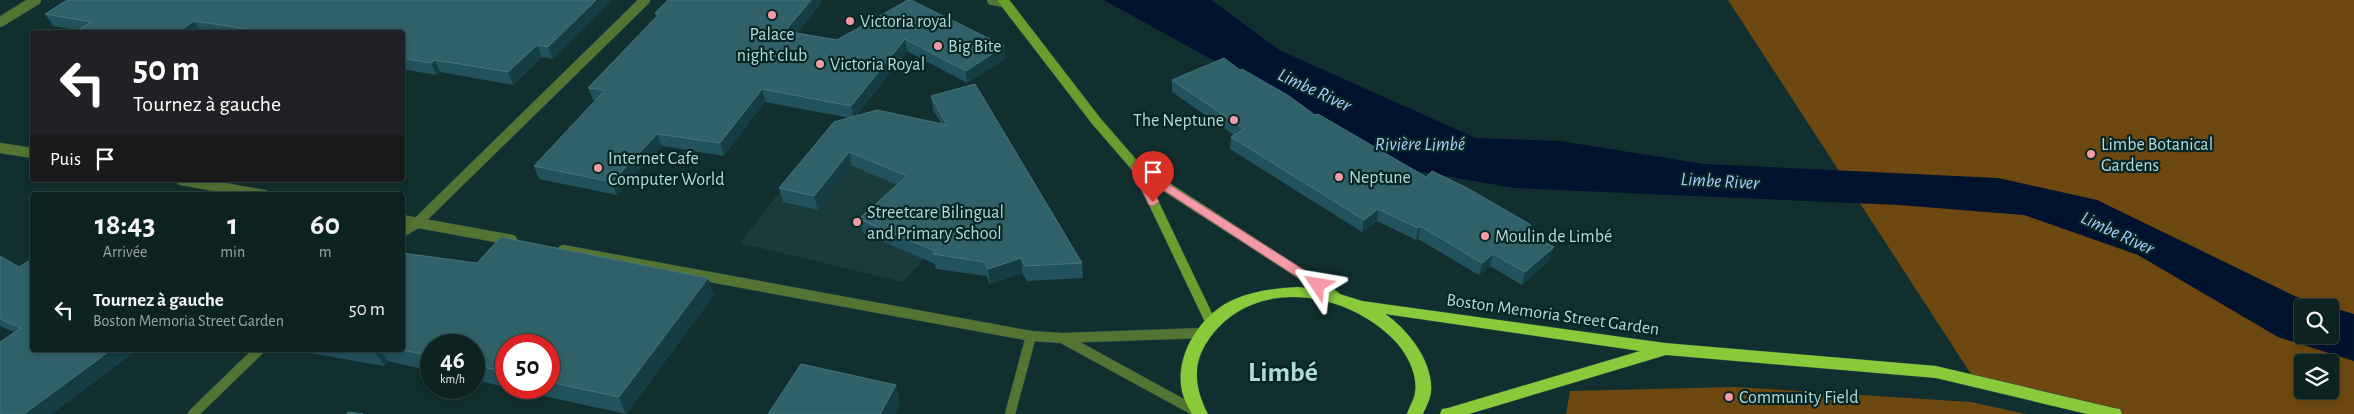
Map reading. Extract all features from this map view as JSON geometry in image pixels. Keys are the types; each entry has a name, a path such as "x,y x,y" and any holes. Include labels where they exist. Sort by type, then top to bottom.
{"highway":[{"path":"1199,414 1189,386 1190,358 1206,328 1236,305 1266,295 1301,292 1335,296 1364,306 1396,329 1417,358 1423,392 1415,414"},
{"name":"Boston Memoria Street Garden","path":"1364,306 1665,350"},
{"path":"1665,350 1936,372 2114,414"},
{"name":"Boston Memoria Street Garden","path":"1448,414 1665,350"}],"main road":[{"path":"1004,1 1102,127 1137,168 1335,296"},
{"path":"1137,168 1206,328"}],"street":[{"path":"0,22 36,0"},
{"path":"405,230 417,223 645,0"},
{"path":"992,0 1004,1"},
{"path":"0,148 30,153"},
{"path":"192,182 247,192"},
{"path":"405,221 525,243"},
{"path":"554,248 1031,336 1062,338 1206,328"},
{"path":"1010,414 1031,336"},
{"path":"1062,338 1199,414"},
{"path":"193,414 257,352"}],"shaded area":[{"name":"Limbe Botanical Gardens","path":"1728,0 2354,0 2354,414 2092,414 1980,388"},
{"name":"Streetcare Bilingual and Primary School","path":"808,155 859,164 977,200 903,282 740,243"},
{"name":"Community Field","path":"1735,387 1971,402 2026,414 1566,414 1570,391"}],"water":[{"name":"Rivière Limbé","path":"1104,0 1211,0 1281,51 1476,138 1560,141 1704,164 1998,178 2097,200 2304,299 2294,299 2294,342 2278,337 2138,255 2024,215 1899,205 1514,188 1411,170"},
{"name":"Rivière Limbé","path":"2339,310 2354,314 2354,361 2339,356 2339,354 2332,354 2300,344 2339,344"}],"building":[{"path":"67,0 596,0 548,47 537,45 508,72 435,60 431,63 405,59 405,30 255,30 194,21 181,30 78,30 92,22 45,14"},
{"path":"668,0 811,0 785,31 837,40 911,0 1004,46 966,71 905,39 851,106 762,89 720,143 657,134 612,182 534,166 605,90 588,88 659,14 655,13"},
{"path":"1224,58 1240,70 1242,69 1289,96 1315,115 1318,114 1426,177 1432,171 1469,189 1531,225 1524,231 1554,247 1525,272 1493,254 1482,263 1420,226 1418,228 1378,209 1364,220 1231,137 1244,129 1172,80"},
{"path":"975,84 1082,263 1025,266 1021,258 988,269 984,262 933,254 935,251 859,219 907,176 849,152 814,196 779,188 834,122 877,110 947,125 931,96"},
{"path":"501,237 708,278 619,397 560,384 560,334 495,334 495,370 485,367 485,334 420,334 420,354 405,351 405,253 477,263"},
{"path":"0,256 19,267 30,260 30,352 108,352 24,414 0,414 0,342 21,328 0,319"},
{"path":"801,364 896,385 880,414 768,414"},
{"path":"348,412 363,414 347,414"}],"place":[{"name":"Palace night club","path":"772,15"},
{"name":"Victoria royal","path":"850,21"},
{"name":"Big Bite","path":"938,46"},
{"name":"Victoria Royal","path":"820,64"},
{"name":"The Neptune","path":"1234,120"},
{"name":"Limbe Botanical Gardens","path":"2091,154"},
{"name":"Internet Cafe Computer World","path":"598,168"},
{"name":"Neptune","path":"1339,177"},
{"name":"Streetcare Bilingual and Primary School","path":"857,222"},
{"name":"Moulin de Limbé","path":"1485,236"},
{"name":"Community Field","path":"1729,397"}],"district":[{"name":"Limbé","path":"1283,371"}],"route":[{"path":"1153,202 1137,168 1318,285"}],"water label":[{"name":"Limbe River","path":"1315,89"},
{"name":"Limbe River","path":"1720,180"},
{"name":"Limbe River","path":"2118,232"}]}
